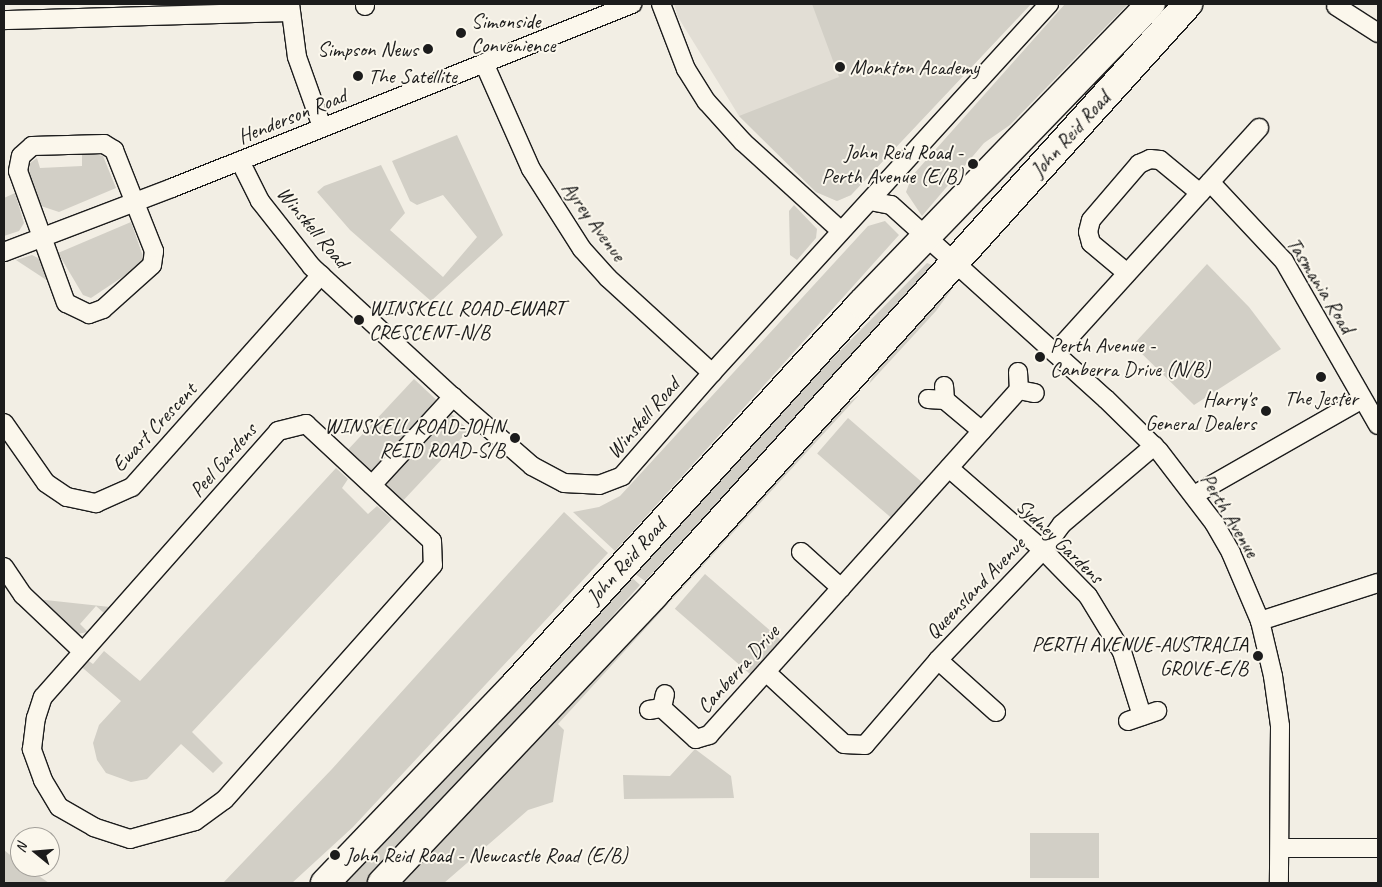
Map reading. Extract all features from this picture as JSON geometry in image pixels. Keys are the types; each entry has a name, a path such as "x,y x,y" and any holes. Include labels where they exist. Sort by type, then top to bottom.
{"highway":[{"name":"John Reid Road","path":"325,883 512,688 924,237 1151,4"},
{"name":"John Reid Road","path":"382,883 654,595 1188,4"}],"street":[{"name":"Henderson Road","path":"4,252 240,161 633,4"},
{"path":"661,4 686,69 707,102 743,142 841,230"},
{"name":"Winskell Road","path":"240,161 260,201 321,275 453,397 532,466 564,483 599,485 622,476 841,230 870,201 1049,4"},
{"path":"1336,6 1378,33"},
{"path":"4,20 290,8 297,58 322,127"},
{"name":"Ayrey Avenue","path":"484,63 531,169 582,249 608,278 712,373"},
{"path":"1055,353 1259,128"},
{"path":"104,144 114,150 154,251 152,264 104,309 89,314 66,303 40,238 18,171 21,156 32,146 104,144"},
{"name":"Tasmania Road","path":"1127,274 1091,243 1088,232 1091,220 1139,164 1150,159 1160,160 1205,187 1284,261 1378,425"},
{"path":"870,201 891,205 952,264"},
{"name":"Perth Avenue","path":"952,264 1055,353 1154,446 1194,495 1231,553 1260,621 1273,676 1280,726 1280,883"},
{"name":"Ewart Crescent","path":"4,423 46,483 67,498 96,503 132,487 321,275"},
{"name":"Canberra Drive","path":"659,704 696,739 709,735 982,431 1027,392 1018,372"},
{"path":"939,395 982,431"},
{"path":"372,485 453,397"},
{"path":"1194,495 1362,399"},
{"name":"Peel Gardens","path":"306,424 432,541 433,565 224,800 195,822 130,840 94,827 59,807 43,780 32,749 36,718 43,697 82,651 278,431 306,424"},
{"name":"Queensland Avenue","path":"766,672 844,744 865,745 938,660 1043,550 1062,524 1154,446"},
{"name":"Sydney Gardens","path":"949,468 1043,550 1088,596 1122,652 1142,716"},
{"path":"797,548 841,588"},
{"path":"4,567 23,595 82,651"},
{"path":"1260,621 1378,583"},
{"name":"Queensland Avenue","path":"938,660 1000,713"},
{"path":"1281,848 1378,848"}],"shaded area":[{"name":"Monkton Academy","path":"674,4 1031,4 851,195 837,201 816,192 739,116 678,17"},
{"name":"Monkton Academy","path":"812,4 1031,4 851,195 837,201 816,192 739,116 839,77"},
{"path":"1065,4 1128,4 1010,125 984,143 922,216 906,192 912,176"},
{"path":"457,135 503,235 431,301 350,230 317,192 324,186 381,165 405,213 390,230 443,277 477,237 443,195 417,205 410,201 392,161"},
{"path":"82,151 103,156 116,188 59,212 41,206 29,174 30,163 37,158 40,168 82,166"},
{"path":"15,193 24,223 19,231 4,236 4,198"},
{"path":"794,205 817,229 816,238 797,260 790,255 789,211"},
{"path":"885,221 899,235 615,551 573,512 599,507 620,496 868,226"},
{"path":"131,222 145,262 91,298 83,295 58,253"},
{"path":"32,255 42,260 51,283 16,260"},
{"path":"927,263 932,265 929,272 645,581 631,571 741,451"},
{"path":"1207,264 1249,307 1281,349 1194,405 1133,345"},
{"path":"952,289 936,311 868,385 879,365 932,302"},
{"path":"414,379 469,430 399,505 344,454"},
{"path":"859,395 558,724 564,730 553,802 528,810 444,883 392,883 825,421"},
{"path":"848,418 923,484 893,519 817,453"},
{"path":"336,468 348,479 342,488 368,514 377,506 392,519 192,732 223,763 213,773 181,744 147,779 131,782 106,773 97,760 93,743 99,725 121,701 77,663 83,657 93,664 104,651 140,681"},
{"path":"564,512 608,553 353,827 292,883 223,883 332,769"},
{"path":"627,573 640,585 458,789 365,883 341,883 395,830"},
{"path":"705,574 783,642 753,676 675,609"},
{"path":"36,599 110,607 104,613 96,606 80,624 88,632 77,634"},
{"path":"695,749 731,776 734,798 624,799 623,775 670,776"},
{"path":"1030,833 1099,833 1099,878 1030,878"},
{"path":"4,850 10,855 10,877 40,877 49,883 4,883"}],"place":[{"name":"Simonside Convenience","path":"461,33"},
{"name":"Simpson News","path":"428,49"},
{"name":"Monkton Academy","path":"840,67"},
{"name":"The Satellite","path":"358,76"},
{"name":"John Reid Road - Perth Avenue (E/B)","path":"973,164"},
{"name":"WINSKELL ROAD-EWART CRESCENT-N/B","path":"359,320"},
{"name":"Perth Avenue - Canberra Drive (N/B)","path":"1040,357"},
{"name":"The Jester","path":"1321,377"},
{"name":"Harry's General Dealers","path":"1266,411"},
{"name":"WINSKELL ROAD-JOHN REID ROAD-S/B","path":"515,438"},
{"name":"PERTH AVENUE-AUSTRALIA GROVE-E/B","path":"1258,656"},
{"name":"John Reid Road - Newcastle Road (E/B)","path":"335,855"}]}
